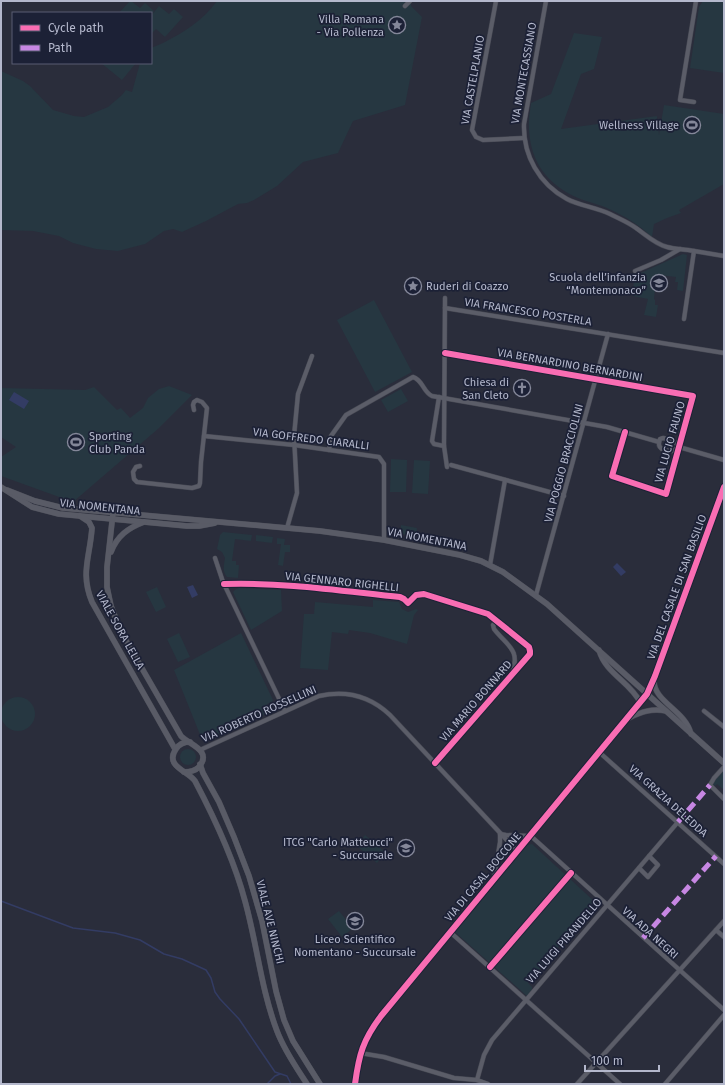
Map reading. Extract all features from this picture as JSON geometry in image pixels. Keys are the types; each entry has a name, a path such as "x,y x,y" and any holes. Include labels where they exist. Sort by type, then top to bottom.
{"main road":[{"name":"VIA NOMENTANA","path":"4,489 35,501 55,506 145,522 194,526 221,522"},
{"name":"VIA NOMENTANA","path":"4,489 36,508 59,514 221,522 287,528 384,540 463,556 490,565 503,572 551,607 724,763"},
{"name":"VIALE SORA LELLA","path":"80,516 89,522 92,528 86,570 86,584 90,598 175,749"},
{"name":"VIALE SORA LELLA","path":"113,516 107,562 108,594 111,606 117,623 181,736 190,742"},
{"name":"VIALE SORA LELLA","path":"107,562 120,535 145,522"},
{"path":"190,742 196,745 202,756 200,764 194,770 184,772 177,767 174,762 173,754 175,749 182,744 190,742"},
{"name":"VIALE AVE NINCHI","path":"200,764 203,773 219,802 249,876 262,921 277,997 284,1020 293,1041 320,1084"},
{"name":"VIALE AVE NINCHI","path":"184,772 192,776 195,781 226,845 247,906 267,1001 273,1020 281,1040 307,1084"}],"street":[{"path":"405,6 410,1"},
{"name":"VIA CASTELPLANIO","path":"496,1 472,130 476,137 483,140 524,138"},
{"name":"VIA MONTECASSIANO","path":"546,1 525,114 524,138 532,163 541,177 552,189 567,200 594,207 623,220 656,242 667,247 724,256"},
{"path":"694,102 680,100 696,1"},
{"path":"635,271 661,260 680,249"},
{"path":"684,319 694,251"},
{"path":"445,298 444,446 446,467"},
{"name":"VIA FRANCESCO POSTERLA","path":"445,308 724,353"},
{"name":"VIA POGGIO BRACCIOLINI","path":"536,595 608,334"},
{"name":"VIA BERNARDINO BERNARDINI","path":"444,352 693,396"},
{"path":"287,528 297,493 294,436 298,394 312,356"},
{"path":"329,450 331,436 346,415 413,377 416,377 420,381 428,394 439,397 584,422 658,442"},
{"name":"VIA LUCIO FAUNO","path":"625,432 612,476 666,494 693,396"},
{"path":"439,397 432,442 434,444 444,446"},
{"path":"140,466 136,467 133,472 134,479 137,482 192,488 198,487 200,483 207,408 202,402 197,400 193,405 194,410"},
{"name":"VIA GOFFREDO CIARALLI","path":"204,436 377,455 382,458 384,464 384,540"},
{"path":"658,442 661,438 666,438 676,442 679,447 724,460"},
{"path":"658,442 660,448 667,451 672,451 679,447"},
{"path":"451,465 564,496"},
{"path":"490,565 504,480"},
{"name":"VIA DEL CASALE DI SAN BASILIO","path":"647,694 654,680 724,487"},
{"path":"216,558 224,584 285,711"},
{"name":"VIA GENNARO RIGHELLI","path":"224,584 255,584 400,597 404,598 408,603 416,595 424,594 485,612 497,620 528,647 530,651"},
{"path":"497,620 493,626 494,629 509,644 514,652 515,663 512,676"},
{"name":"VIA NOMENTANA","path":"599,650 604,662 636,694 640,702"},
{"name":"VIA MARIO BONNARD","path":"435,763 512,676 528,656 530,651"},
{"name":"VIA NOMENTANA","path":"654,680 654,688 658,694 684,719 691,734"},
{"name":"VIA ROBERTO ROSSELLINI","path":"200,750 315,698 328,694 348,694 363,697 388,712 517,851"},
{"name":"VIA DI CASAL BOCCONE","path":"354,1084 360,1053 365,1041 378,1020 647,694"},
{"name":"VIA DI CASAL BOCCONE","path":"626,719 648,710 657,709 666,711"},
{"path":"704,711 724,727"},
{"name":"VIA GRAZIA DELEDDA","path":"599,752 724,864"},
{"path":"724,767 710,784 711,787 724,799"},
{"name":"VIA LUIGI PIRANDELLO","path":"477,1080 488,1045 678,822"},
{"path":"494,879 500,834 530,836"},
{"name":"VIA ADA NEGRI","path":"530,836 724,1010"},
{"path":"639,868 648,877 658,865 648,856"},
{"path":"577,1084 724,921"},
{"path":"716,930 724,936"},
{"path":"450,932 620,1084"},
{"path":"665,1084 724,1015"},
{"path":"360,1053 384,1057 454,1078 477,1080 488,1084"}],"shaded area":[{"path":"130,1 140,8 145,3 154,11 152,14 152,12 120,12"},
{"path":"217,1 411,1 411,6 422,17 405,105 353,121 338,153 303,162 277,186 254,200 247,203 238,204 182,232 173,229 164,231 145,244 118,251 96,249 73,243 59,236 33,231 1,230 1,71 23,81 30,86 53,110 74,116 84,117 108,107 126,90 132,92 140,64 152,64 152,48 173,38 187,29 212,8"},
{"path":"703,1 724,1 724,73 690,68 699,7"},
{"path":"159,6 169,14 174,9 183,17 165,37 156,29 152,33 152,15"},
{"path":"574,33 602,37 594,69 581,74 561,129 657,116 659,135 664,105 724,114 724,184 679,210 681,213 654,224 652,237 621,215 578,198 558,187 543,172 533,153 530,142 529,127 531,103 551,94"},
{"path":"102,64 135,64 122,80"},
{"path":"683,254 687,255 683,291 677,290 678,282 675,282 676,277 659,275 659,279 656,279 654,299 655,305 658,305 656,317 644,315 648,299 633,296 634,276"},
{"path":"374,300 412,372 375,392 337,320"},
{"name":"Sporting Club Panda","path":"169,386 192,395 159,428 73,502 1,476 1,457 16,447 1,437 1,388 85,390 94,387 117,410 121,408 130,418 143,408 148,398 159,389"},
{"path":"401,389 408,401 388,412 381,400"},
{"path":"391,459 407,460 406,492 390,492"},
{"path":"414,460 430,461 428,494 412,493"},
{"path":"401,525 417,528 416,536 400,534"},
{"path":"223,532 252,535 251,541 235,539 232,561 236,561 236,565 239,565 238,578 227,577 224,572 225,558 222,552 217,549 220,535"},
{"path":"256,535 273,537 272,543 256,541"},
{"path":"277,538 285,539 284,545 290,545 290,552 285,552 283,566 278,565 281,544 277,544"},
{"path":"157,587 166,607 156,612 146,592"},
{"path":"239,588 281,590 282,611 251,630 233,592"},
{"path":"373,600 399,602 402,609 408,612 416,609 418,610 414,615 407,644 370,633 349,630 348,634 332,632 328,670 300,668 304,614 314,614 315,602 373,607"},
{"path":"179,633 190,657 178,662 167,639"},
{"path":"241,633 273,700 267,704 270,712 204,740 201,737 174,670"},
{"path":"18,697 30,702 35,714 30,726 18,731 6,726 1,714 6,702"},
{"path":"185,749 191,749 196,754 194,763 191,765 185,765 180,760 180,754"},
{"path":"723,771 724,790 717,784 715,786 712,784"},
{"path":"365,835 385,852 377,863 357,846"},
{"path":"532,844 596,903 598,908 594,911 590,909 528,983 532,987 532,990 527,996 455,932 527,845"},
{"path":"339,911 353,928 342,937 328,919"}],"water":[{"path":"14,392 29,401 24,409 9,400"},
{"path":"617,563 626,572 621,576 613,567"},
{"path":"193,585 198,595 192,598 187,587"}],"waterway":[{"path":"1,901 73,928 115,933 140,940 164,954 182,959 206,970 211,978 215,992 220,999 239,1019 275,1072 287,1076 291,1084"},
{"path":"267,1084 275,1076 280,1074"}],"marked path":[{"path":"678,822 710,785"},
{"path":"643,938 716,856"}],"cycle path":[{"path":"445,353 693,396 666,494 612,476 625,432"},
{"path":"355,1084 358,1064 366,1040 381,1016 647,694 655,676 724,487"},
{"path":"224,584 268,584 334,590 400,597 408,603 416,595 424,594 488,614 529,647 530,654 435,763"},
{"path":"490,967 571,873"}],"place":[{"name":"Villa Romana - Via Pollenza","path":"397,25"},
{"name":"Wellness Village","path":"692,125"},
{"name":"Scuola dell’infanzia “Montemonaco”","path":"659,283"},
{"name":"Ruderi di Coazzo","path":"413,286"},
{"name":"Chiesa di San Cleto","path":"522,388"},
{"name":"Sporting Club Panda","path":"76,442"},
{"name":"ITCG \"Carlo Matteucci\" - Succursale","path":"406,848"},
{"name":"Liceo Scientifico Nomentano - Succursale","path":"355,921"}]}
